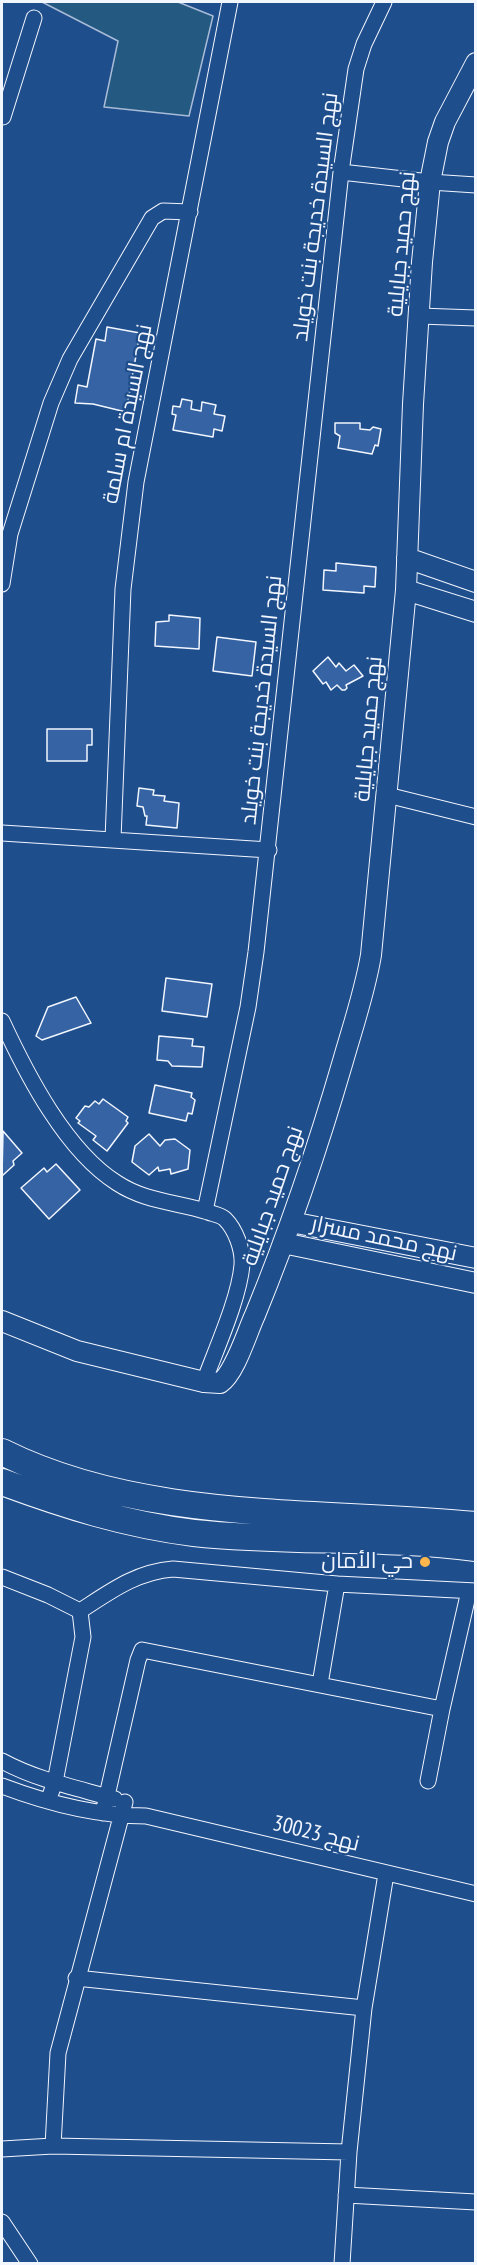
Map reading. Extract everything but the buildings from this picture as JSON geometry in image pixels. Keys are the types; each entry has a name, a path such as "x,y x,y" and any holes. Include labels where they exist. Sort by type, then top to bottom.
{"highway":[{"path":"2,1452 71,1479 137,1496 194,1506 476,1525"},
{"path":"2,1482 76,1508 133,1522 194,1533 476,1548"}],"street":[{"name":"نهج السيدة ام سلمة","path":"113,839 123,589 127,543 136,482 230,2"},
{"name":"نهج السيدة خديجة بنت خويلد","path":"205,1211 248,1007 269,850 288,654 341,172 356,69 364,44 384,2"},
{"path":"2,116 34,18"},
{"name":"نهج حميد جبايلية","path":"213,1382 228,1374 247,1333 291,1222 330,1106 368,974 374,936 406,590 413,404 430,182 438,142 445,122 476,63"},
{"path":"341,172 476,185"},
{"path":"2,584 10,534 20,497 51,403 70,360 152,218 164,212 190,212"},
{"path":"419,316 476,318"},
{"path":"407,558 476,582"},
{"path":"406,590 476,612"},
{"path":"387,795 476,817"},
{"path":"2,833 269,850"},
{"path":"2,1021 31,1080 81,1152 116,1183 145,1198 205,1211 224,1218 235,1234 242,1264 213,1382 77,1351 2,1322"},
{"name":"نهج محمد مسرار","path":"291,1222 476,1258"},
{"name":"نهج محمد مسرار","path":"283,1243 476,1283"},
{"path":"80,1611 115,1588 153,1571 173,1569 337,1584 472,1591 442,1708 428,1781"},
{"path":"2,1577 48,1595 80,1611"},
{"path":"320,1684 337,1584"},
{"path":"48,1801 55,1782 83,1637 80,1611"},
{"path":"103,1813 142,1650 442,1708"},
{"name":"نهج 30023","path":"2,1761 25,1772 106,1796 123,1809 146,1816 476,1894"},
{"name":"نهج 30023","path":"2,1785 48,1801 103,1813 123,1809"},
{"path":"53,2146 58,2053 76,1978 123,1809"},
{"path":"342,2264 349,2152 364,2008 386,1874"},
{"path":"76,1978 364,2008"},
{"path":"2,2149 53,2146 349,2152"},
{"path":"346,2195 476,2202"},
{"path":"2,2222 30,2264"}],"shaded area":[{"path":"42,2 178,2 213,16 189,116 104,107 118,41"}],"place":[{"name":"حي الأمان","path":"425,1562"}]}
